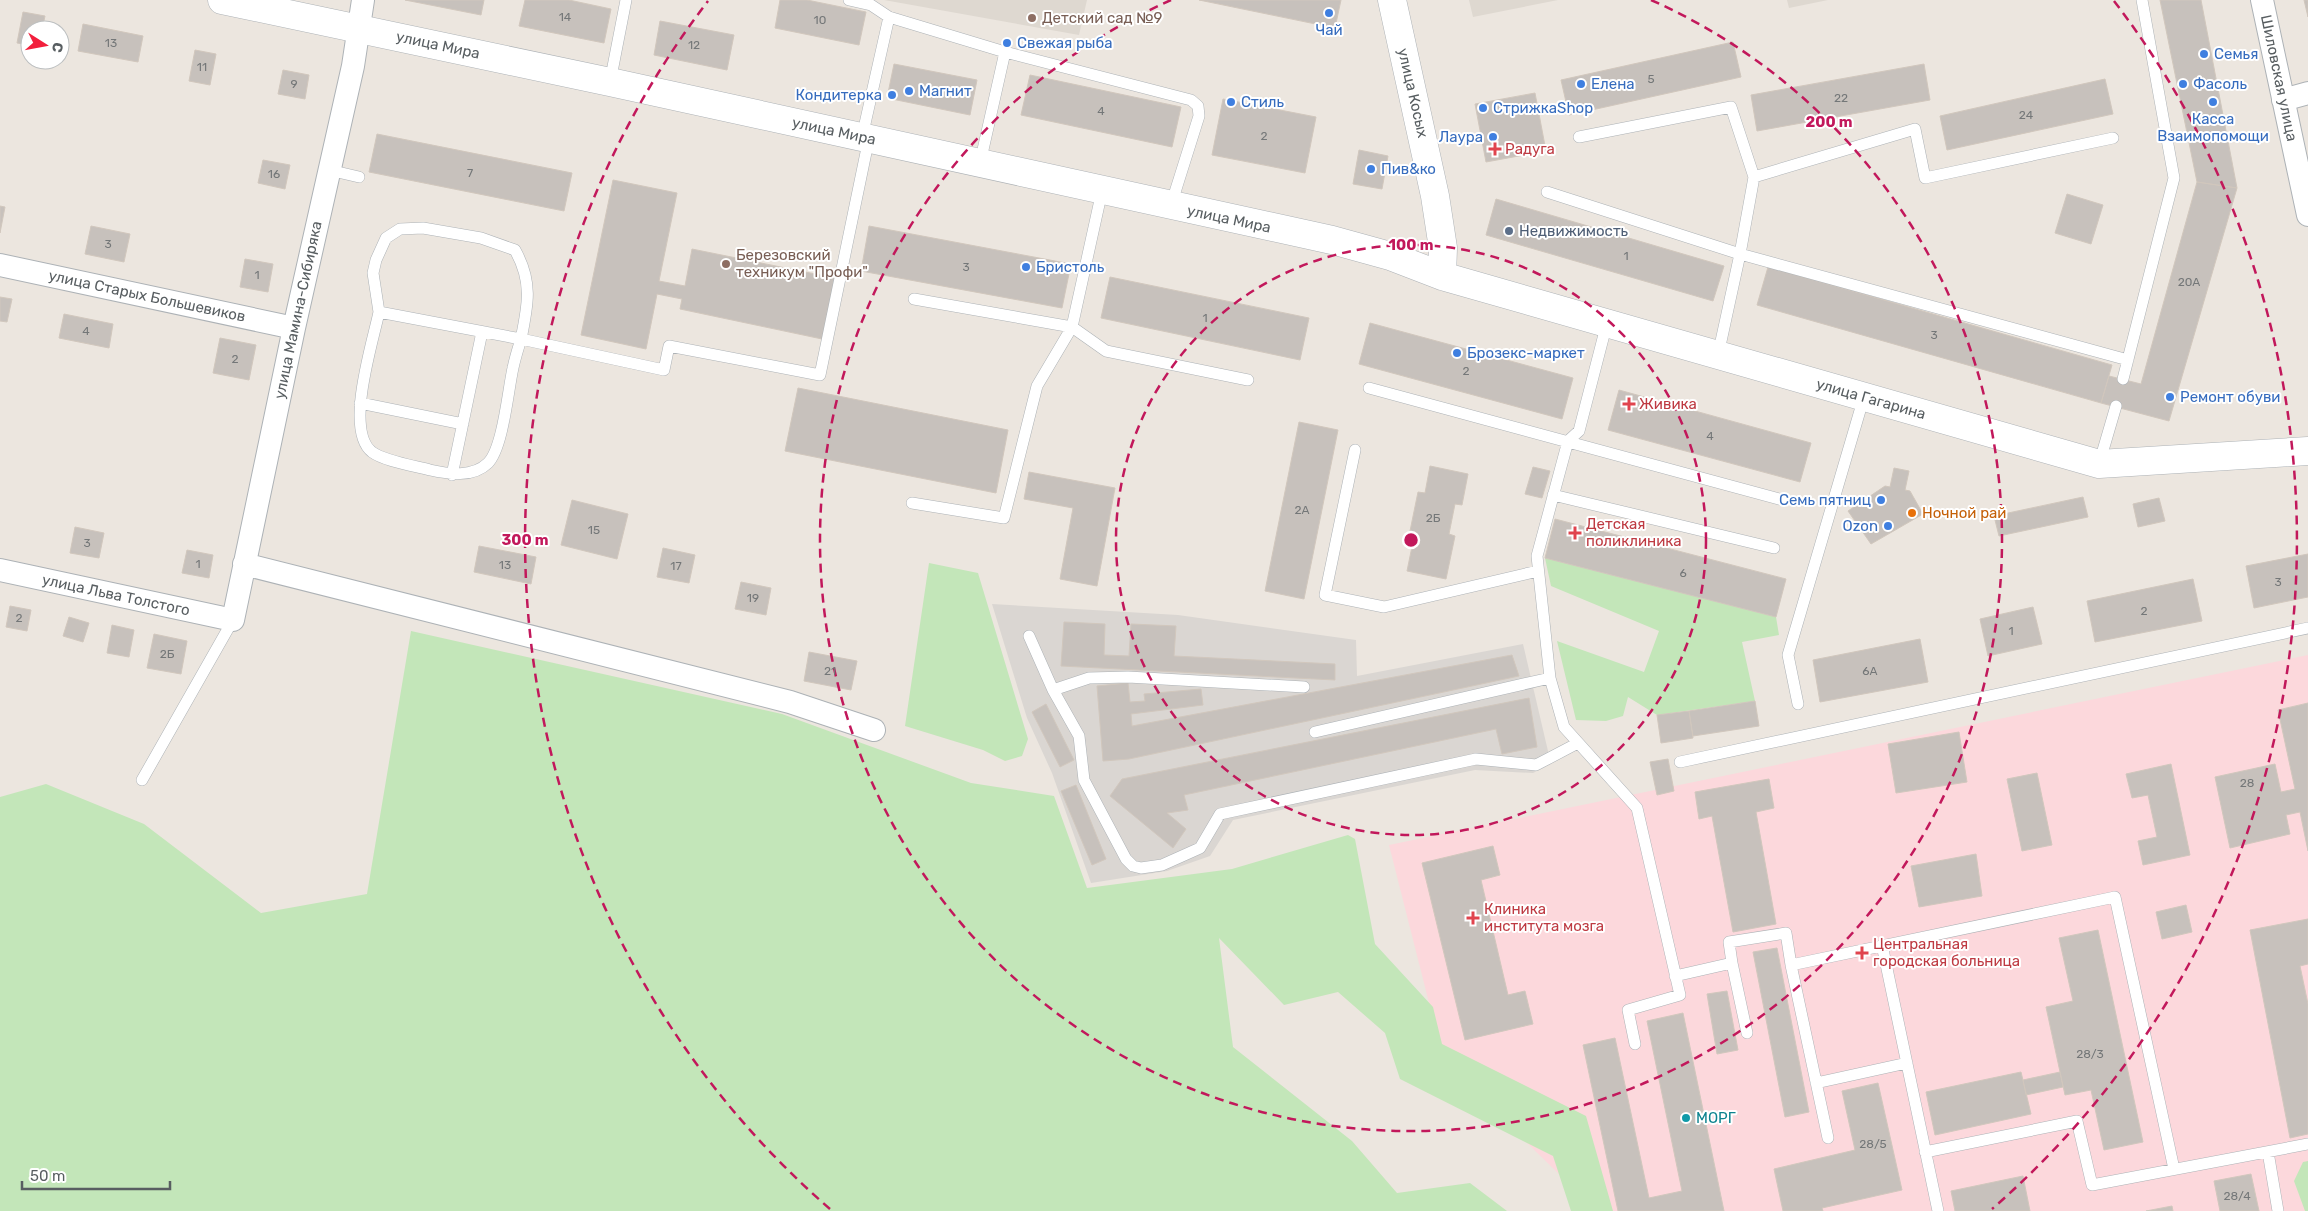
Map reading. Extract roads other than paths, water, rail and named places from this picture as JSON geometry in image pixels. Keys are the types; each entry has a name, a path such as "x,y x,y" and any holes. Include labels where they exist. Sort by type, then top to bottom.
{"street":[{"name":"улица Мира","path":"222,0 865,137 1102,191 1332,240 1390,256 1442,276"},
{"name":"улица Мамина-Сибиряка","path":"232,620 294,328 353,66 357,28 363,0"},
{"name":"улица Косых","path":"1392,0 1435,196 1442,248 1442,276"},
{"name":"Шиловская улица","path":"2262,0 2308,215"},
{"path":"2283,100 2308,93"},
{"name":"улица Старых Большевиков","path":"0,265 294,328"},
{"name":"улица Гагарина","path":"1442,276 2099,464 2308,451"},
{"path":"244,564 790,702 874,730"},
{"name":"улица Льва Толстого","path":"0,570 232,620"}],"lane":[{"path":"610,82 626,0"},
{"path":"849,0 870,5 889,17 1005,52 1191,100 1198,106 1199,116 1171,206"},
{"path":"2122,379 2174,178 2142,0"},
{"path":"379,312 521,339 664,370 669,346 820,375 889,17"},
{"path":"980,164 1005,52"},
{"path":"1579,137 1731,107 1754,178 1718,355"},
{"path":"1754,178 1915,129 1925,178 2113,138"},
{"path":"329,170 359,177"},
{"path":"912,502 1004,518 1036,386 1072,327 1102,191"},
{"path":"1546,192 1740,254 2128,360"},
{"path":"400,228 423,228 481,238 515,250 524,266 528,304 521,339 513,366 499,440 488,463 474,471 452,475 372,452 365,442 360,424 360,403 379,312 373,273 376,260 386,238 400,228"},
{"path":"914,299 1072,327 1106,351 1248,380"},
{"path":"1606,323 1578,431 1568,441 1537,556 1550,678 1564,727 1637,808 1680,996 1628,1010 1635,1044"},
{"path":"452,475 482,332"},
{"path":"1369,388 1783,500"},
{"path":"1798,704 1788,655 1864,397"},
{"path":"360,403 463,424"},
{"path":"2099,464 2116,406"},
{"path":"1355,450 1325,594 1384,607 1538,571"},
{"path":"1553,494 1774,548"},
{"path":"142,780 232,620"},
{"path":"1680,762 2308,628"},
{"path":"1029,636 1053,690 1079,736 1084,780 1126,859 1133,866 1141,868 1162,865 1200,848 1220,814 1476,759 1536,765 1578,743"},
{"path":"1053,690 1089,678 1098,677 1304,688"},
{"path":"1315,732 1550,678"},
{"path":"1791,965 2116,897 2174,1169"},
{"path":"1747,1033 1729,942 1786,932 1791,965 1828,1138"},
{"path":"1882,946 1938,1211"},
{"path":"1675,976 1732,963"},
{"path":"1816,1083 1907,1063"},
{"path":"1926,1152 2078,1122 2092,1185 2308,1144"},
{"path":"2268,1152 2278,1211"}],"place":[{"name":"Чай","path":"1329,13"},
{"name":"Детский сад №9","path":"1032,18"},
{"name":"Свежая рыба","path":"1007,43"},
{"name":"Семья","path":"2204,54"},
{"name":"Елена","path":"1581,84"},
{"name":"Фасоль","path":"2183,84"},
{"name":"Магнит","path":"909,91"},
{"name":"Кондитерка","path":"892,95"},
{"name":"Стиль","path":"1231,102"},
{"name":"Касса Взаимопомощи","path":"2213,102"},
{"name":"СтрижкаShop","path":"1483,108"},
{"name":"Лаура","path":"1493,137"},
{"name":"Радуга","path":"1495,149"},
{"name":"Пив&ко","path":"1371,169"},
{"name":"Недвижимость","path":"1509,231"},
{"name":"Березовский техникум \"Профи\"","path":"726,264"},
{"name":"Бристоль","path":"1026,267"},
{"name":"Брозекс-маркет","path":"1457,353"},
{"name":"Ремонт обуви","path":"2170,397"},
{"name":"Живика","path":"1629,404"},
{"name":"Семь пятниц","path":"1881,500"},
{"name":"Ночной рай","path":"1912,513"},
{"name":"Ozon","path":"1888,526"},
{"name":"Детская поликлиника","path":"1575,533"},
{"name":"Клиника института мозга","path":"1473,918"},
{"name":"Центральная городская больница","path":"1862,953"},
{"name":"МОРГ","path":"1686,1118"}]}
